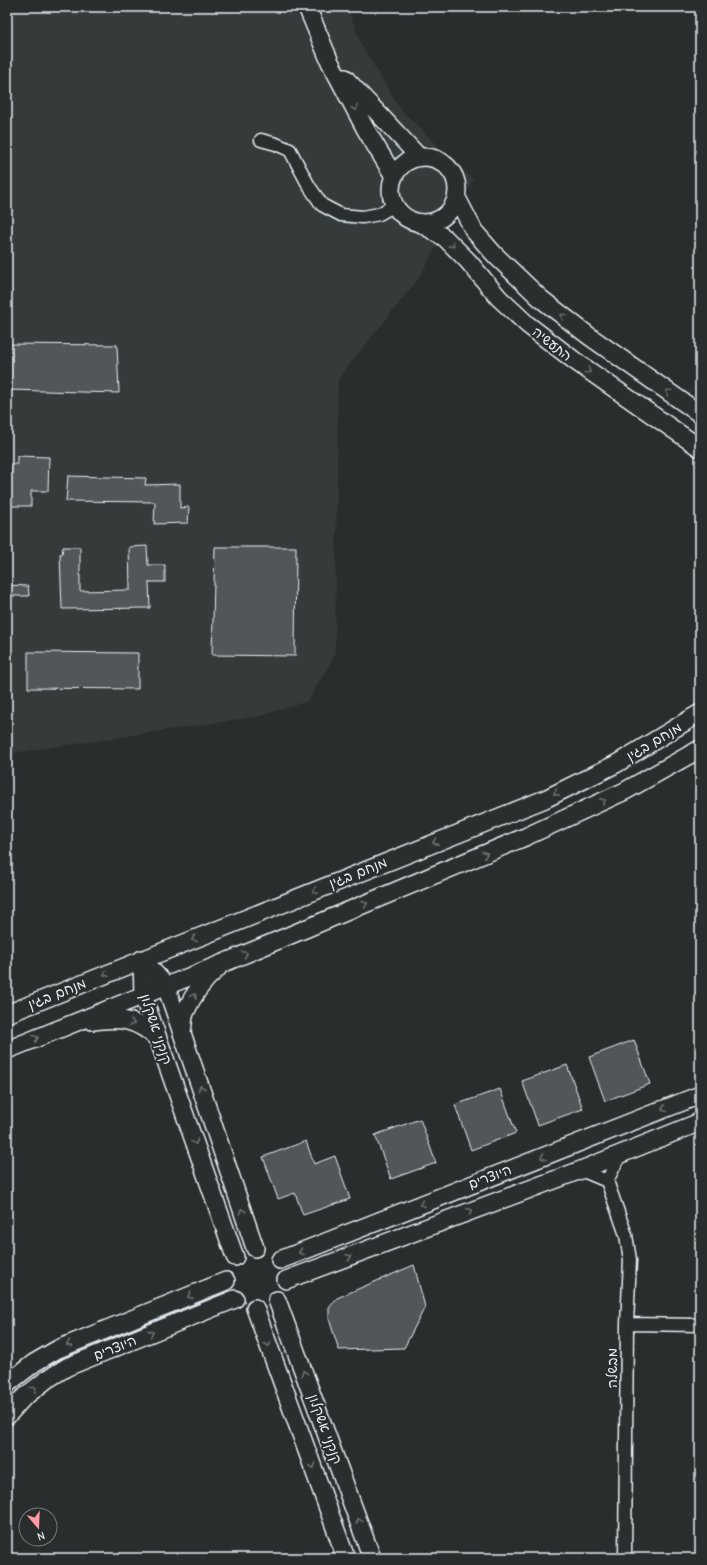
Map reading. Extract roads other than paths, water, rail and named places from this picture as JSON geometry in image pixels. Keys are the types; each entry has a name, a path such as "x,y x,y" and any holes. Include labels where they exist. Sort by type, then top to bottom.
{"street":[{"path":"307,7 330,62 366,130 394,176"},
{"path":"330,62 420,157"},
{"path":"261,140 290,150 309,186 322,204 341,215 363,217 379,214 395,205"},
{"path":"420,157 430,157 441,161 455,176 457,184 456,198 453,207 446,215 438,220 428,223 420,223 405,217 395,205 391,196 391,186 394,176 400,167 409,160 420,157"},
{"name":"התעשיה","path":"456,198 474,231 495,255 540,298 589,336 700,414"},
{"name":"התעשיה","path":"420,223 445,238 468,261 500,298 528,325 575,361 700,448"},
{"name":"מנחם בגין","path":"7,1014 545,799 616,764 700,713"},
{"name":"מנחם בגין","path":"7,1050 226,962 526,837 625,791 700,749"},
{"name":"קנקני אשקלון","path":"142,959 166,986 255,1248"},
{"name":"קנקני אשקלון","path":"142,959 143,996 235,1257"},
{"path":"182,1032 184,1014 194,996 208,977 226,962"},
{"path":"66,1027 94,1021 114,1020 133,1022 146,1028 158,1039"},
{"name":"היוצרים","path":"280,1260 700,1095"},
{"name":"היוצרים","path":"286,1280 581,1170 700,1122"},
{"path":"581,1170 607,1181 620,1155"},
{"name":"מבשלה","path":"607,1181 629,1247 630,1260 627,1324 625,1558"},
{"path":"255,1248 264,1249 280,1260 285,1270 286,1280 281,1294 276,1300 266,1306 255,1308 247,1307 235,1299 229,1291 226,1281 229,1265 235,1257 241,1252 255,1248"},
{"name":"היוצרים","path":"7,1384 34,1362 58,1349 226,1281"},
{"name":"היוצרים","path":"7,1416 23,1398 46,1380 67,1367 235,1299"},
{"name":"קנקני אשקלון","path":"276,1300 372,1558"},
{"name":"קנקני אשקלון","path":"255,1308 346,1558"},
{"path":"627,1324 700,1325"}]}
